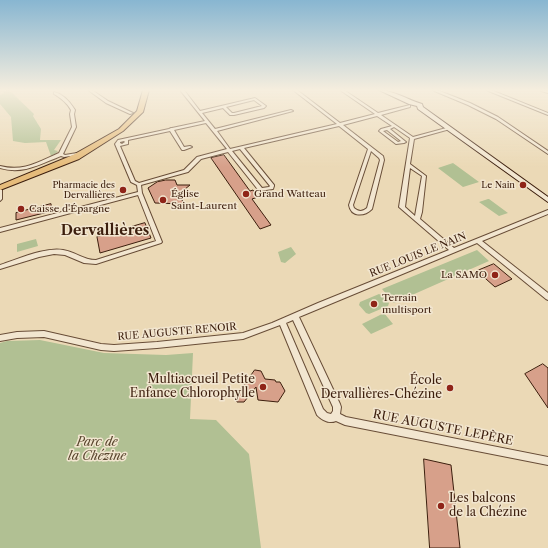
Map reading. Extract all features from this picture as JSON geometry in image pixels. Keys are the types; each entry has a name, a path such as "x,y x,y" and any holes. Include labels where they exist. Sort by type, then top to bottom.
{"main road":[{"path":"0,189 91,150 117,141 121,130 132,116"},
{"path":"431,116 547,198"}],"street":[{"path":"60,164 65,158 63,155 74,127 72,116"},
{"path":"202,116 261,190 271,188 272,186 242,148"},
{"path":"214,131 273,116"},
{"path":"328,116 370,149 382,160 369,209 363,213 359,213 352,209 351,205 370,149"},
{"path":"207,122 117,141 133,182 139,184 186,171 202,157 376,116"},
{"path":"379,116 412,138"},
{"path":"493,116 548,153"},
{"path":"387,128 404,142 397,143 381,131 387,128 395,126"},
{"path":"412,138 449,128"},
{"path":"171,129 183,149 190,147"},
{"path":"412,138 402,206 454,251"},
{"path":"0,167 6,170 15,170 63,155 91,150"},
{"path":"408,164 424,176 417,219"},
{"path":"0,267 52,252 66,253 88,263 96,262 159,242 140,193 139,184"},
{"path":"0,189 0,199"},
{"path":"0,230 140,193"},
{"path":"478,241 548,212"},
{"name":"RUE LOUIS LE NAIN","path":"282,321 478,241 548,298"},
{"path":"295,316 337,407 335,416"},
{"name":"RUE AUGUSTE RENOIR","path":"0,338 17,334 44,334 101,347 114,348 158,345 237,336 256,332 282,321"},
{"name":"RUE AUGUSTE LEPÈRE","path":"282,321 323,416 328,418 335,416 345,421 548,461"}],"green space":[{"path":"10,116 33,116 41,129 40,140 61,140 54,150 58,151 51,156 46,142 25,143 13,141"},
{"path":"453,163 479,182 463,187 438,168"},
{"path":"489,199 508,213 499,216 479,202"},
{"path":"36,239 38,246 17,252 17,244"},
{"path":"291,247 296,254 285,263 281,262 278,252"},
{"path":"477,250 489,261 394,303 382,289"},
{"name":"Terrain multisport","path":"379,294 389,303 388,306 369,314 366,313 359,305 360,302"},
{"path":"384,313 393,324 371,334 362,324"},
{"name":"Parc de la Chézine","path":"40,340 104,353 166,355 193,353 190,419 216,420 249,454 261,548 0,548 0,343 7,341"}],"building":[{"name":"Grand Watteau","path":"224,155 250,191 253,190 258,197 252,199 271,225 260,229 211,158"},
{"name":"Église Saint-Laurent","path":"175,180 177,185 190,185 179,194 184,204 155,203 148,188 157,182"},
{"path":"51,204 52,211 16,220 16,213"},
{"path":"145,223 151,238 100,253 97,237"},
{"name":"La SAMO","path":"494,264 512,279 495,287 477,271"},
{"path":"543,364 548,368 548,408 525,374"},
{"name":"Multiaccueil Petite Enfance Chlorophylle","path":"255,370 261,371 265,379 280,382 285,391 278,402 258,400 256,387 244,402 237,402 235,398"},
{"name":"Les balcons de la Chézine","path":"424,459 451,465 460,548 430,548"}],"place":[{"name":"Le Nain","path":"523,185"},
{"name":"Pharmacie des Dervallières","path":"123,190"},
{"name":"Grand Watteau","path":"246,194"},
{"name":"Église Saint-Laurent","path":"163,200"},
{"name":"Caisse d'Épargne","path":"21,209"},
{"name":"La SAMO","path":"495,275"},
{"name":"Terrain multisport","path":"374,304"},
{"name":"Multiaccueil Petite Enfance Chlorophylle","path":"263,387"},
{"name":"École Dervallières-Chézine","path":"450,388"},
{"name":"Les balcons de la Chézine","path":"441,506"}],"district":[{"name":"Dervallières","path":"105,231"}]}
